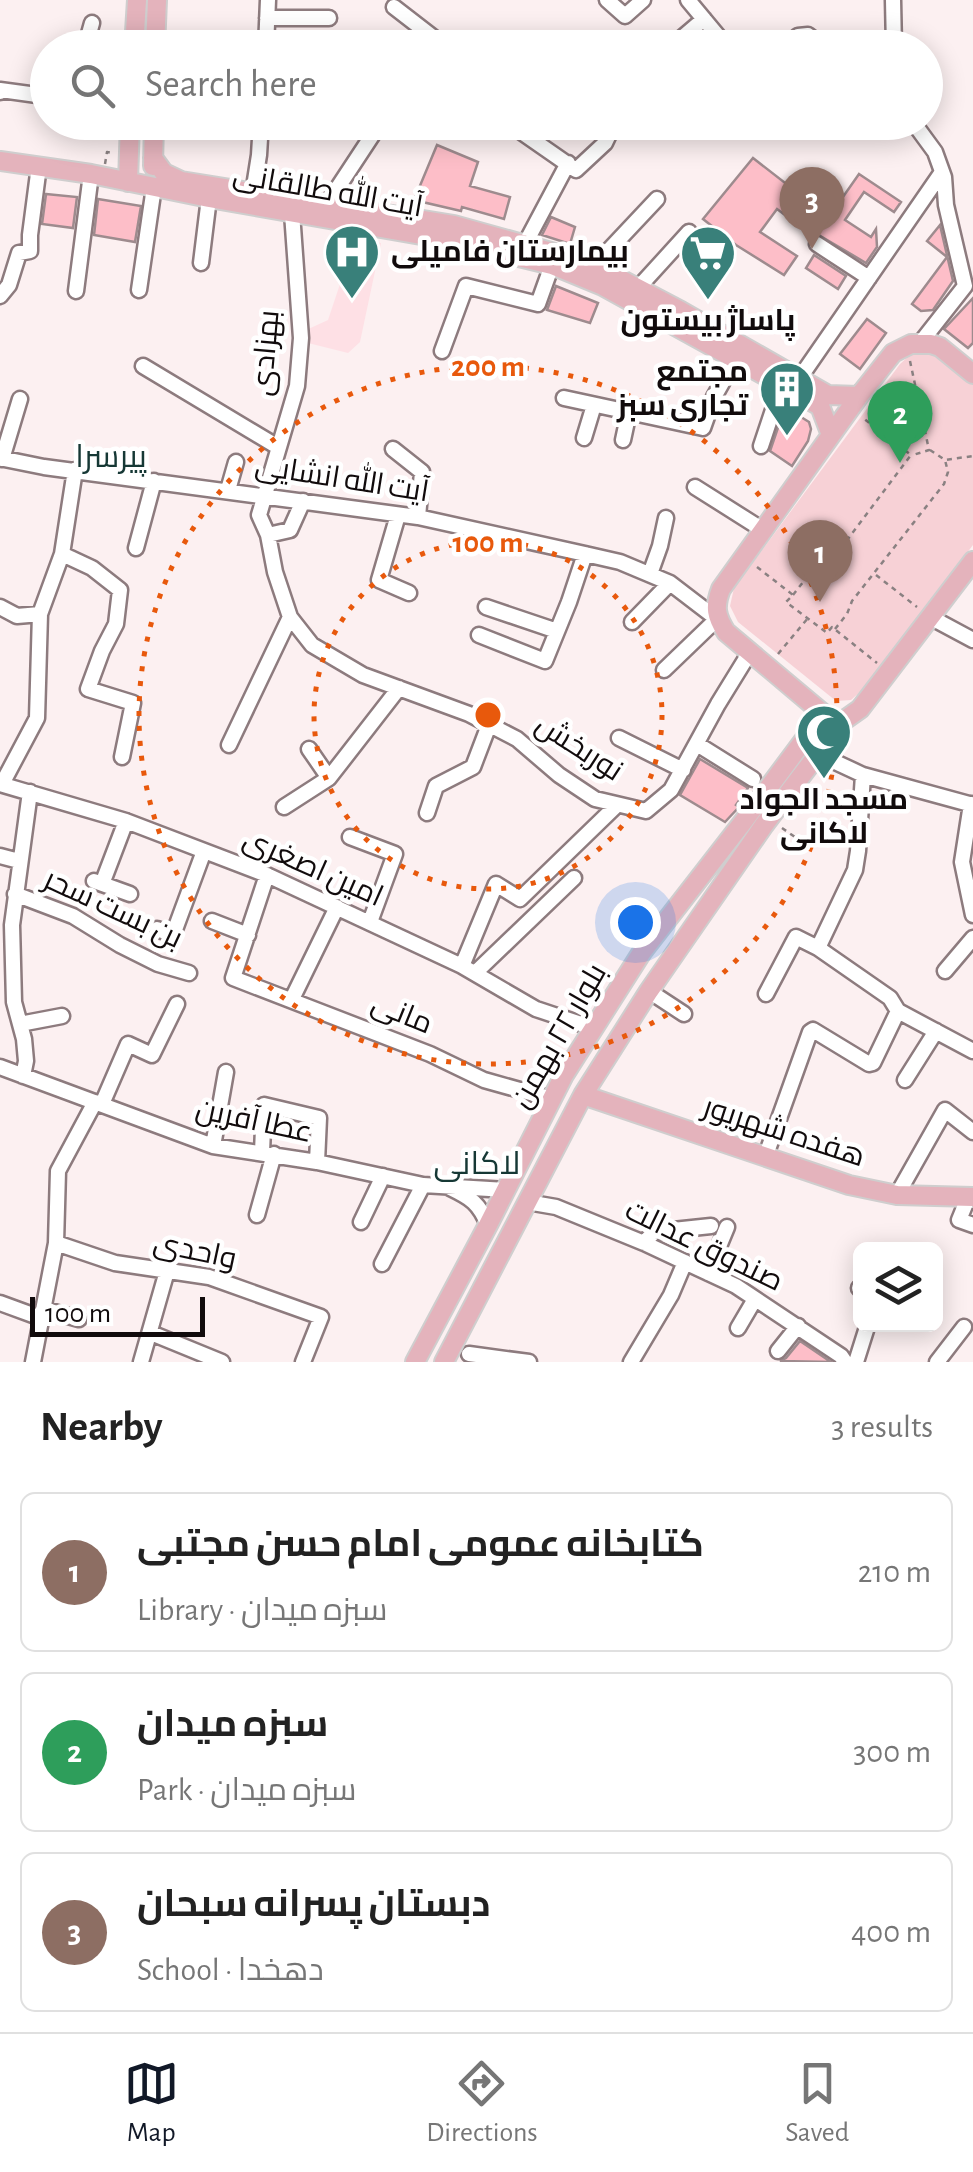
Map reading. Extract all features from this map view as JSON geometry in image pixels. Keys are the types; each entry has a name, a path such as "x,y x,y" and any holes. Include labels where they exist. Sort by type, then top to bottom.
{"main road":[{"path":"135,30 137,0"},
{"path":"156,30 158,0"},
{"path":"128,182 129,140"},
{"path":"154,140 154,187"},
{"name":"آیت الله طالقانی","path":"153,158 173,179 454,225 594,266 638,288 791,381 823,413"},
{"name":"آیت الله طالقانی","path":"0,161 444,238 552,265 603,286 736,358 849,400"},
{"path":"843,721 829,718 726,632 718,619 716,604 721,590 830,436 849,400 893,353 914,344 940,347 973,374"},
{"path":"830,436 823,413 838,412 842,403 849,400"},
{"name":"بلوار ۲۲ بهمن","path":"444,1362 583,1095 649,991 768,819 843,721 860,709 973,561"},
{"name":"بلوار ۲۲ بهمن","path":"415,1362 593,1028 642,952 809,732 820,711"},
{"path":"809,732 816,727 824,728 828,735 822,748"},
{"path":"696,884 714,897"},
{"name":"هفده شهریور","path":"583,1095 849,1185 897,1195 970,1198"},
{"path":"506,1190 527,1202"}],"street":[{"path":"267,30 268,0"},
{"path":"607,0 625,16 643,0"},
{"path":"688,0 713,30"},
{"path":"894,0 894,30"},
{"path":"394,6 424,30"},
{"path":"267,18 329,18"},
{"path":"691,30 704,19"},
{"path":"90,30 92,23"},
{"path":"0,92 30,95"},
{"path":"252,192 260,140"},
{"path":"328,204 369,140"},
{"path":"534,140 572,167"},
{"path":"525,244 572,167 606,140"},
{"path":"914,344 969,283 946,205 942,172 926,140"},
{"path":"1,301 19,253 30,251 39,166"},
{"path":"761,446 791,381 870,278 942,172"},
{"path":"76,291 91,174"},
{"path":"139,290 154,187"},
{"path":"201,264 209,198"},
{"path":"594,266 657,199"},
{"name":"بهزادی","path":"264,494 297,386 301,338 292,213"},
{"path":"638,288 689,232"},
{"path":"817,244 870,278"},
{"path":"442,351 466,286 538,304 552,265"},
{"path":"564,398 703,428 714,396 736,358"},
{"path":"143,366 278,447"},
{"path":"1,458 20,399"},
{"path":"584,438 594,405"},
{"path":"624,440 629,412"},
{"path":"393,449 422,472 418,517"},
{"name":"آیت الله انشایی","path":"1,458 418,517 586,554 620,562 670,582 718,619"},
{"path":"228,490 236,462"},
{"path":"1,784 36,718 40,614 62,554 75,470"},
{"path":"136,548 154,480"},
{"path":"695,487 763,530"},
{"name":"نوربخش","path":"264,494 259,516 268,535 275,572 290,617 312,645 362,674 469,714 517,739 596,799 646,811 671,790 750,652"},
{"path":"268,535 290,530 303,502"},
{"path":"398,515 378,580 409,594"},
{"path":"650,574 666,518"},
{"path":"62,554 92,568 120,590 116,624 88,689 134,703 122,757"},
{"path":"479,635 545,661 586,554"},
{"path":"632,622 670,582"},
{"path":"0,607 17,616 40,614"},
{"path":"486,607 558,631"},
{"path":"229,745 290,617"},
{"path":"930,617 973,640"},
{"path":"664,670 718,619"},
{"path":"284,808 329,778 399,688"},
{"path":"427,813 436,786 473,766 490,725"},
{"path":"620,738 682,770"},
{"path":"697,744 753,779"},
{"path":"308,748 329,778"},
{"path":"822,748 863,776 972,804 962,862 973,915"},
{"path":"818,948 855,870 863,776"},
{"name":"امین اصغری","path":"1,784 126,820 268,875 468,970 536,1009 593,1028"},
{"path":"23,1076 24,1039 14,1002 6,923 15,894 30,792"},
{"path":"468,970 496,884 520,899 617,805"},
{"path":"126,820 98,882 130,894"},
{"path":"350,837 395,854 370,922"},
{"path":"157,930 173,935 204,850"},
{"path":"0,856 20,861"},
{"path":"212,921 248,935 268,875"},
{"path":"468,970 574,878"},
{"name":"بن بست سحر","path":"15,894 73,916 158,964 189,973"},
{"path":"292,999 338,907"},
{"name":"مانی","path":"248,935 233,978 430,1054 484,1080 552,1099"},
{"path":"766,994 796,937 890,998 898,1011 973,1050"},
{"path":"944,971 973,938"},
{"path":"649,991 684,1014"},
{"path":"33,1362 56,1244 58,1171 99,1103 128,1044 152,1055 177,1004"},
{"path":"766,1156 810,1032 813,1030 873,1064 898,1011"},
{"path":"20,1024 62,1016"},
{"path":"905,1080 936,1031"},
{"name":"عطا آفرین","path":"0,1068 213,1146 423,1184 506,1190"},
{"path":"213,1146 226,1072"},
{"path":"257,1215 268,1153 264,1106 320,1118 317,1162"},
{"path":"897,1195 945,1110 973,1132"},
{"path":"542,1174 548,1198 556,1207"},
{"path":"361,1222 383,1176"},
{"path":"382,1264 423,1184"},
{"path":"445,1185 481,1208 488,1225"},
{"path":"970,1198 959,1220 973,1225"},
{"name":"صندوق عدالت","path":"527,1202 556,1207 736,1286 846,1362"},
{"path":"644,1243 654,1232 719,1226 708,1274"},
{"name":"واحدی","path":"56,1244 116,1263 208,1278 321,1317 303,1362"},
{"path":"631,1362 671,1295 685,1262"},
{"path":"141,1362 167,1271"},
{"path":"738,1328 755,1298"},
{"path":"0,1303 79,1319"},
{"path":"778,1352 798,1326"},
{"path":"938,1362 964,1327"},
{"path":"856,1362 865,1332"},
{"path":"151,1333 222,1362"},
{"path":"469,1354 522,1361"}],"path":[{"path":"914,344 929,450 945,460 973,456"},
{"path":"849,400 911,456"},
{"path":"888,672 835,629 832,627 827,633 786,602 807,577 820,576 911,456 929,450"},
{"path":"835,629 852,600 944,484 948,472 945,460"},
{"path":"744,557 793,595"},
{"path":"874,573 930,617"},
{"path":"767,666 808,618"},
{"path":"768,819 805,844"}],"shaded area":[{"name":"بیمارستان فامیلی","path":"347,237 381,243 360,342 348,353 304,342 304,331 328,320 341,281"},
{"path":"921,351 936,353 973,381 973,545 861,691 851,700 836,701 738,622 730,606 734,588 900,364"}],"building":[{"path":"437,145 478,162 470,186 510,197 504,219 462,207 461,211 414,200"},
{"path":"753,158 816,207 801,227 777,209 760,232 797,256 784,275 703,219"},
{"path":"859,174 901,202 894,212 864,192 845,220 871,237 876,229 877,247 866,263 817,234"},
{"path":"46,194 77,197 73,228 42,224"},
{"path":"98,199 141,206 135,242 94,235"},
{"path":"551,217 575,227 570,244 542,235"},
{"path":"940,225 953,281 933,310 921,311 912,304 947,257 927,241"},
{"path":"814,255 846,276 838,289 806,268"},
{"path":"556,286 598,303 590,323 547,310"},
{"path":"973,298 973,343 968,348 944,329"},
{"path":"867,319 886,333 860,369 840,354"},
{"name":"مجتمع تجاری سبز","path":"785,407 809,422 811,429 792,466 770,451"},
{"path":"700,759 748,788 736,805 739,807 725,822 680,795"},
{"path":"800,1341 831,1362 780,1361"}],"place":[{"name":"دبستان پسرانه سبحان","path":"812,249"},
{"name":"بیمارستان فامیلی","path":"352,301"},
{"name":"پاساژ بیستون","path":"708,302"},
{"name":"مجتمع تجاری سبز","path":"787,438"},
{"name":"سبزه میدان","path":"900,463"},
{"name":"کتابخانه عمومی امام حسن مجتبی","path":"820,602"},
{"name":"مسجد الجواد لاکانی","path":"824,781"}],"district":[{"name":"پیرسرا","path":"111,457"},
{"name":"لاکانی","path":"477,1164"}]}
